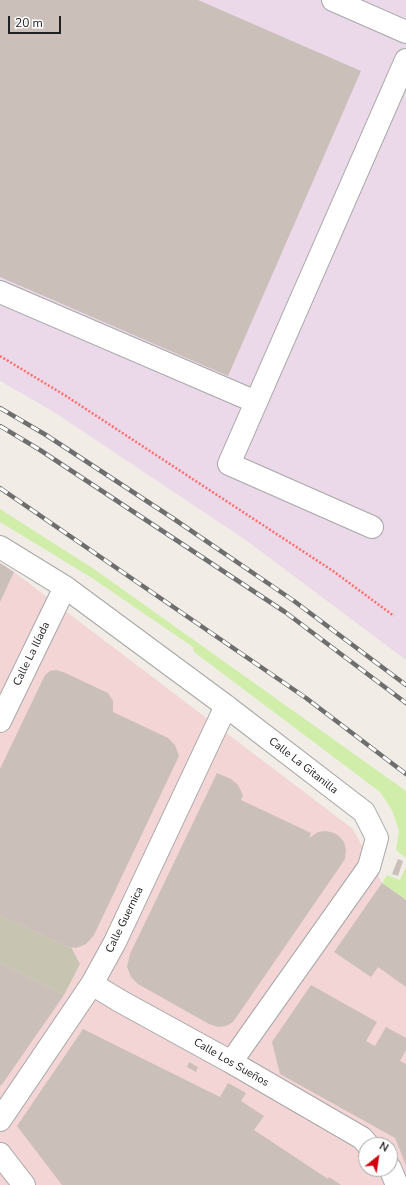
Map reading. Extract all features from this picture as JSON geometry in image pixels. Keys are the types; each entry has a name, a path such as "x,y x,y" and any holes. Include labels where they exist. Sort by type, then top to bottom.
{"street":[{"path":"333,0 406,32"},
{"path":"372,527 229,464 406,60"},
{"path":"0,292 256,402"},
{"name":"Calle La Gitanilla","path":"0,547 65,587 226,706 364,812 377,838 369,867 231,1062"},
{"name":"Calle La Ilíada","path":"0,721 65,587"},
{"name":"Calle Guernica","path":"0,1120 92,984 115,942 226,706"},
{"name":"Calle Los Sueños","path":"92,984 360,1137"},
{"path":"0,1154 24,1185"}],"path":[{"path":"0,356 66,396 333,571 394,616"}],"shaded area":[{"path":"0,0 406,0 406,660 247,541 54,412 0,381"},
{"path":"0,563 14,572 353,829 382,883 406,900 406,1185 0,1185"},
{"path":"0,915 65,946 71,947 80,964 64,995 0,963"}],"green space":[{"path":"0,509 94,569 406,791 406,858 396,850 399,831 392,810 380,792 194,652 193,647 92,578 0,522"},
{"path":"406,866 406,900 382,883 387,875 400,880"}],"building":[{"path":"0,0 198,0 361,71 228,376 0,277"},
{"path":"0,563 14,572 0,602"},
{"path":"56,670 108,693 113,701 113,712 168,738 175,745 179,756 94,935 86,944 76,948 65,946 0,915 0,769 45,675 50,671"},
{"path":"217,773 231,779 238,785 243,795 241,800 311,833 309,838 318,832 326,831 334,833 344,842 346,850 345,859 233,1022 226,1026 218,1027 209,1024 138,984 131,977 127,967 130,954"},
{"path":"398,859 403,861 398,876 392,874"},
{"path":"382,883 406,900 406,987 378,967 371,977 334,952"},
{"path":"0,963 64,995 0,1086"},
{"path":"311,985 377,1022 366,1041 375,1046 386,1027 406,1038 406,1050 400,1061 406,1064 406,1165 398,1145 398,1137 393,1137 280,1074 272,1042"},
{"path":"83,1029 220,1097 228,1083 246,1093 241,1101 264,1116 254,1130 328,1179 329,1177 341,1185 62,1185 17,1126"},
{"path":"189,1062 198,1067 196,1072 187,1067"}],"railway":[{"path":"0,408 46,435 171,517 294,601 406,685"},
{"path":"0,426 40,450 285,612 406,703"},
{"path":"0,488 306,698 406,774"}]}
